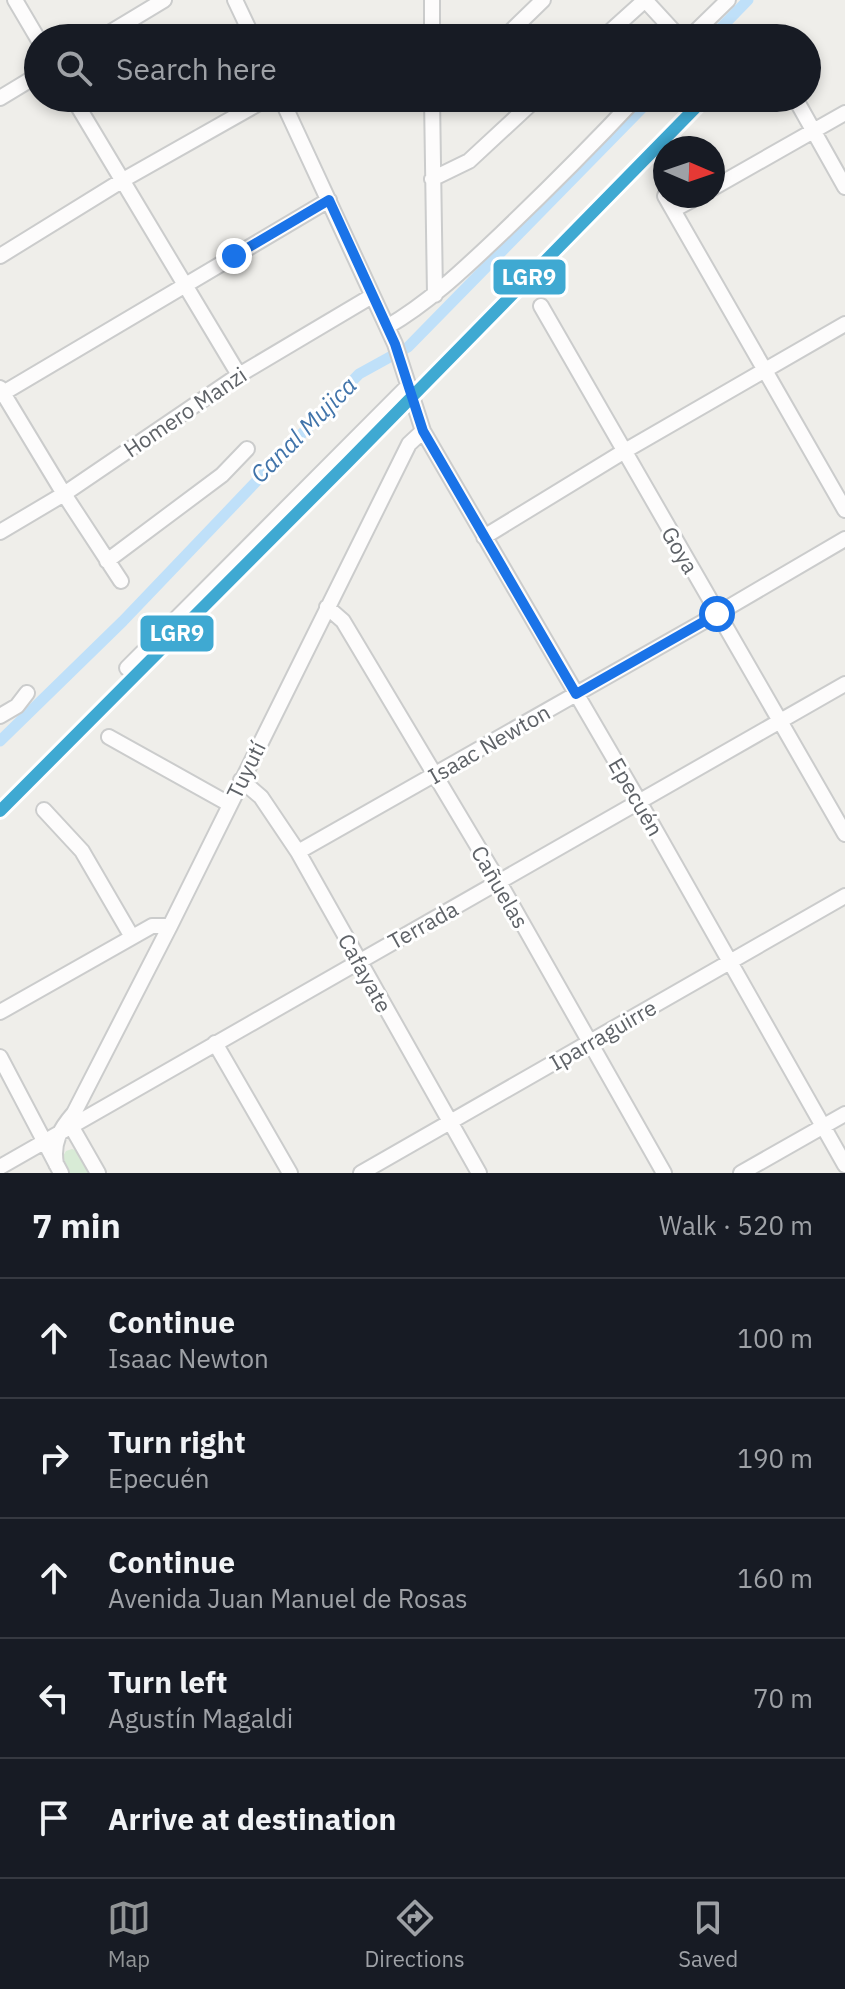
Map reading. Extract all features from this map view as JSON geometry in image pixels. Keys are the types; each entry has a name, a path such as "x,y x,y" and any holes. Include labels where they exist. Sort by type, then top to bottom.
{"street":[{"path":"15,0 29,24"},
{"path":"124,24 164,0"},
{"path":"235,0 246,24"},
{"path":"432,0 432,24"},
{"path":"518,24 543,0"},
{"path":"618,24 645,0 667,24"},
{"path":"703,24 728,0"},
{"path":"0,98 24,83"},
{"path":"82,112 239,375"},
{"path":"0,256 123,180 243,112"},
{"name":"Epecuén","path":"288,112 395,344 423,431 640,803 845,1165"},
{"path":"432,112 435,295"},
{"path":"432,179 469,161 522,112"},
{"path":"387,327 435,295 565,173 623,112"},
{"path":"802,112 845,187"},
{"path":"725,181 845,113"},
{"path":"121,581 1,392 329,200"},
{"path":"677,208 673,210 845,510"},
{"name":"Homero Manzi","path":"0,532 64,494 239,375 372,296"},
{"name":"Goya","path":"541,306 845,834"},
{"path":"484,537 623,452 845,324"},
{"path":"127,668 409,385"},
{"name":"Tuyutí","path":"73,1119 409,444 423,431"},
{"path":"107,561 222,475 247,449"},
{"name":"Isaac Newton","path":"298,852 845,539"},
{"name":"Cañuelas","path":"327,607 343,621 499,882 664,1173"},
{"name":"Terrada","path":"0,1167 59,1133 73,1119 215,1043 845,684"},
{"path":"0,716 17,706 27,693"},
{"path":"109,737 229,804"},
{"name":"Cafayate","path":"241,780 261,797 298,852 479,1173"},
{"path":"44,810 82,851 132,937"},
{"name":"Iparraguirre","path":"361,1173 845,896"},
{"path":"0,1012 152,926 170,926"},
{"path":"215,1043 290,1173"},
{"path":"0,1057 59,1169"},
{"path":"741,1173 845,1114"},
{"path":"73,1119 98,1173"},
{"path":"59,1133 55,1145 59,1169"}],"green space":[{"path":"72,1149 78,1151 92,1173 69,1173 63,1156"}],"waterway":[{"name":"Canal Mujica","path":"725,24 748,0"},
{"name":"Canal Mujica","path":"0,741 123,621 359,374 408,347 638,112"}],"transit line":[{"name":"LGR9","path":"0,811 691,112"}],"route":[{"path":"234,256 329,200 395,344 423,431 576,694 717,614"}]}
